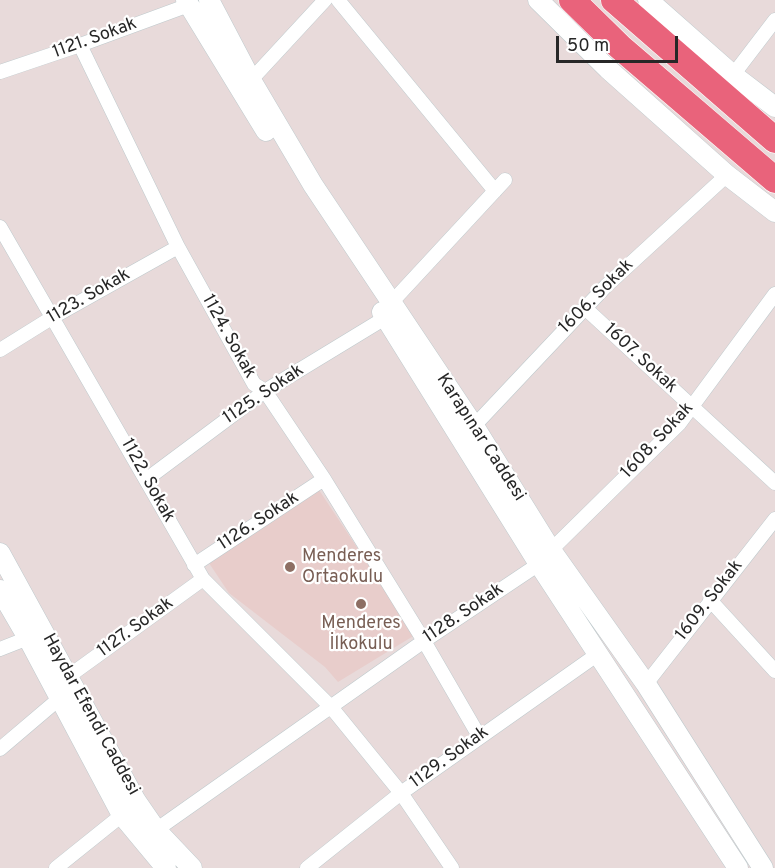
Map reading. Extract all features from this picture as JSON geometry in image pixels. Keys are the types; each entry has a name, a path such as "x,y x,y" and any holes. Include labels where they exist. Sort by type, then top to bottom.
{"highway":[{"path":"572,0 629,54 775,180"},
{"path":"614,0 775,140"}],"main road":[{"name":"Karapınar Caddesi","path":"209,0 251,80 388,310 545,557 646,684 763,868"},
{"path":"538,0 608,69 727,175 775,212"},
{"path":"648,0 733,75 775,108"},
{"name":"Karapınar Caddesi","path":"187,2 303,191 474,426 598,654 738,868"},
{"name":"Haydar Efendi Caddesi","path":"0,553 136,801 156,830 192,868"},
{"name":"Haydar Efendi Caddesi","path":"0,590 122,815 166,868"}],"street":[{"path":"251,80 325,0"},
{"path":"338,0 495,191"},
{"name":"1121. Sokak","path":"0,72 80,45 187,2"},
{"path":"733,75 775,20"},
{"name":"1124. Sokak","path":"80,45 178,247 254,384 265,391 324,479 424,641 479,736"},
{"name":"1606. Sokak","path":"474,426 606,286 727,175"},
{"name":"1125. Sokak","path":"147,479 265,391 388,310 505,180"},
{"name":"1122. Sokak","path":"0,227 147,479 194,565 204,579 331,707"},
{"name":"1123. Sokak","path":"0,350 53,317 178,247"},
{"name":"1608. Sokak","path":"545,557 679,424 775,294"},
{"name":"1607. Sokak","path":"585,308 775,483"},
{"name":"1126. Sokak","path":"194,565 324,479"},
{"name":"1609. Sokak","path":"646,684 775,519"},
{"name":"1128. Sokak","path":"156,830 545,557"},
{"name":"1127. Sokak","path":"69,676 204,579"},
{"path":"710,600 775,671"},
{"path":"0,649 28,638"},
{"name":"1129. Sokak","path":"307,868 401,793 598,654"},
{"path":"0,749 60,698"},
{"path":"331,707 401,793 453,868"},
{"path":"56,868 122,815"}],"shaded area":[{"name":"Menderes Ortaokulu","path":"317,487 415,635 338,682 325,667 229,593 207,560"}],"place":[{"name":"Menderes Ortaokulu","path":"290,567"},
{"name":"Menderes İlkokulu","path":"361,604"}]}
